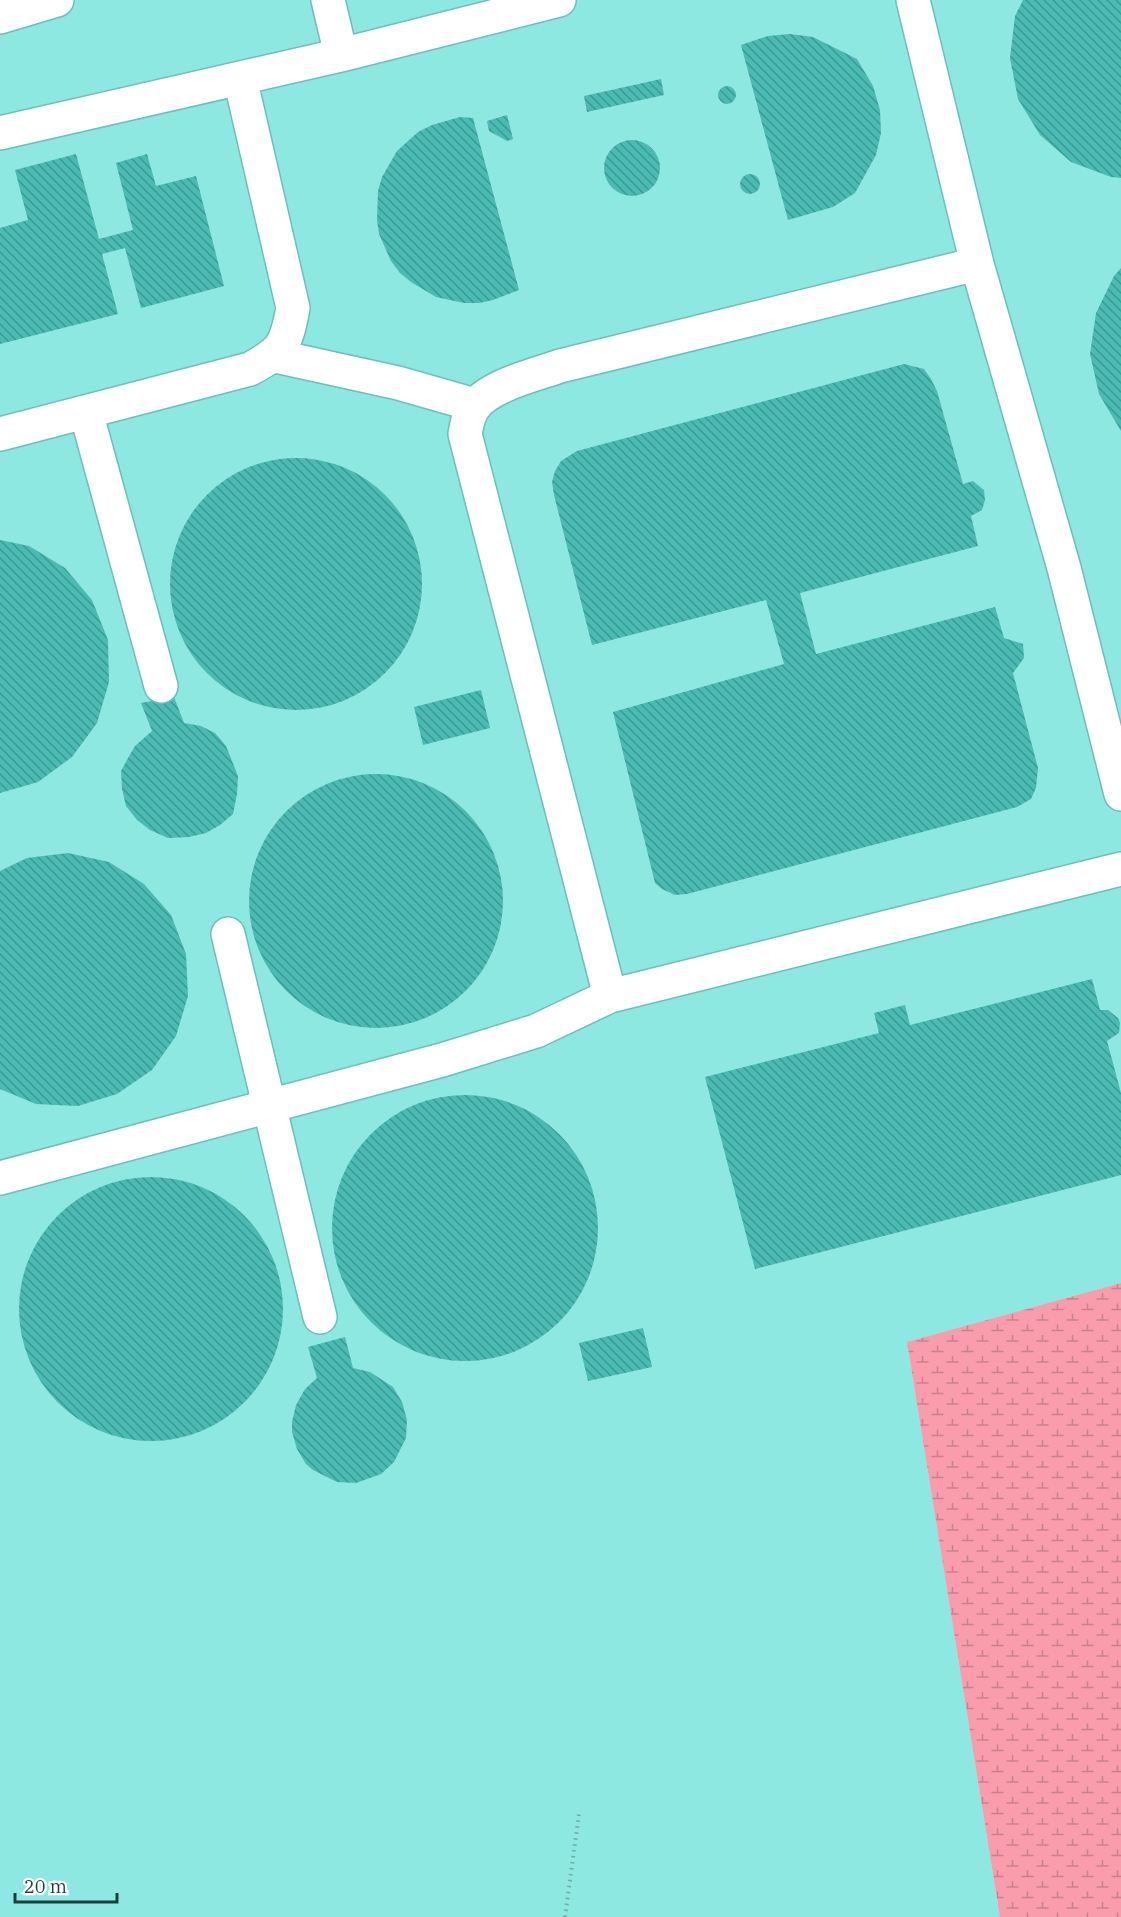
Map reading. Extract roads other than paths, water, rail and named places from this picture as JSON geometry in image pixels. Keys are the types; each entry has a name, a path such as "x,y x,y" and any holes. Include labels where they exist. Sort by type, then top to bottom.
{"lane":[{"path":"0,17 57,0"},
{"path":"328,0 341,54"},
{"path":"0,133 341,54 559,0"},
{"path":"913,0 977,264 1064,568 1121,794"},
{"path":"0,434 250,369 274,356 288,334 293,308 240,78"},
{"path":"610,996 465,434 468,418 476,405 492,393 560,366 977,264"},
{"path":"274,356 398,383 476,405"},
{"path":"86,412 161,686"},
{"path":"0,1178 442,1060 536,1030 610,996 1121,869"},
{"path":"228,934 320,1317"}]}
